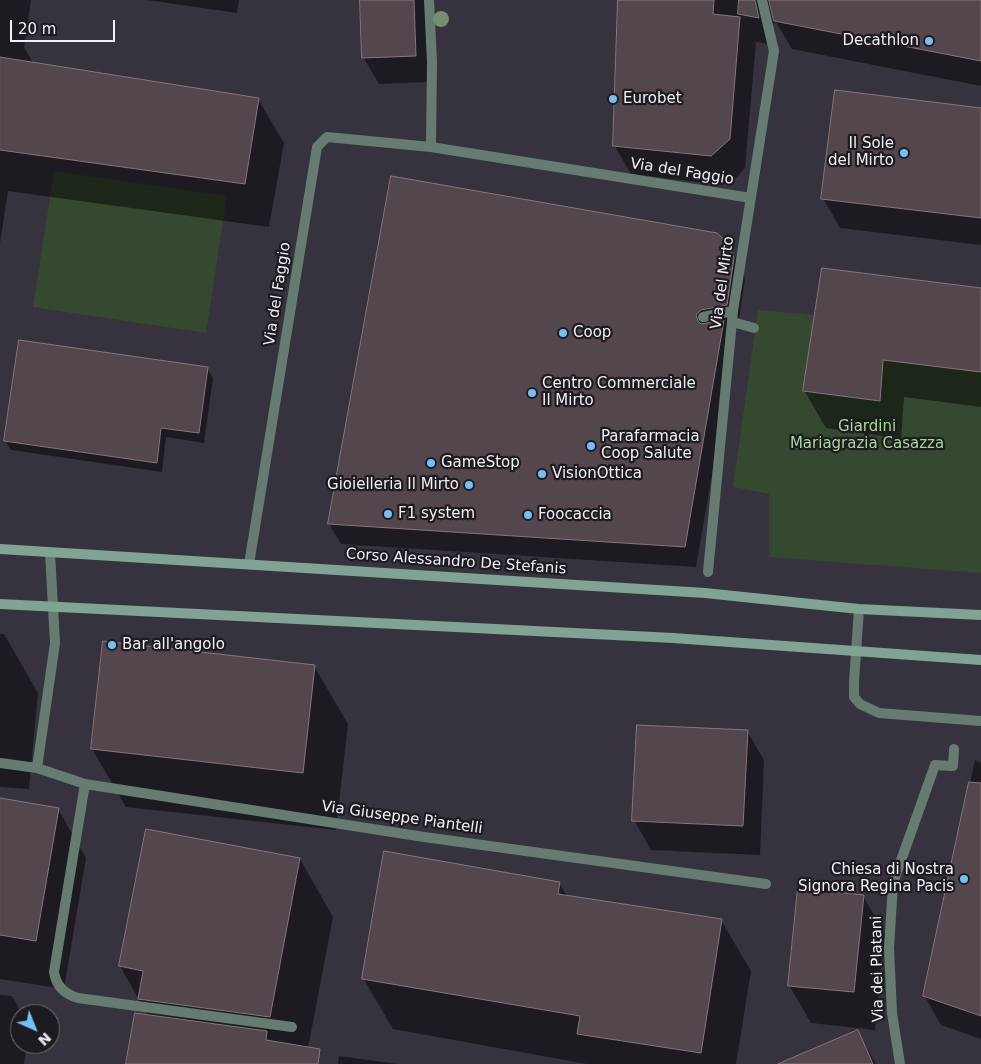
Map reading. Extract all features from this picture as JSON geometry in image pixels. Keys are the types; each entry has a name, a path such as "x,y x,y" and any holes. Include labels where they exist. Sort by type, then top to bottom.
{"main road":[{"name":"Corso Alessandro De Stefanis","path":"0,548 50,553 103,554 705,593 860,609 981,614"},
{"path":"0,604 673,638 981,660"}],"street":[{"path":"429,0 432,62 431,146"},
{"name":"Via del Mirto","path":"708,572 733,311 774,51 762,0"},
{"name":"Via del Faggio","path":"249,564 317,147 327,137 431,146 751,198"},
{"path":"703,317 733,311"},
{"path":"733,322 754,328"},
{"path":"37,768 55,643 50,553"},
{"path":"860,609 854,696 866,709 879,713 981,721"},
{"name":"Via dei Platani","path":"900,1064 892,1014 890,948 893,883 935,765 952,766 954,749"},
{"name":"Via Giuseppe Piantelli","path":"0,763 37,768 86,784 424,837 766,884"},
{"path":"86,784 54,972 59,986 64,992 78,998 292,1027"}],"green space":[{"path":"54,171 227,196 206,333 33,307"},
{"name":"Giardini Mariagrazia Casazza","path":"758,310 981,330 981,573 769,557 769,494 733,487"}],"building":[{"path":"360,0 414,0 416,56 362,58"},
{"path":"618,0 714,0 713,14 740,17 730,139 711,156 613,146"},
{"path":"739,0 755,0 759,18 738,14"},
{"name":"Decathlon","path":"769,0 981,0 981,61 774,21"},
{"path":"0,57 259,98 245,184 0,150"},
{"name":"Il Sole del Mirto","path":"835,90 981,108 981,218 821,199"},
{"name":"Centro Commerciale Il Mirto","path":"391,176 717,233 728,243 734,258 727,305 701,310 696,315 701,324 724,320 685,547 328,524"},
{"path":"822,268 981,288 981,372 883,360 880,401 803,391"},
{"path":"19,340 208,367 199,433 161,428 157,463 4,441"},
{"path":"103,641 315,665 303,773 91,749"},
{"path":"637,725 748,730 743,826 632,821"},
{"name":"Chiesa di Nostra Signora Regina Pacis","path":"969,782 981,783 981,1016 923,996"},
{"path":"0,798 59,808 36,941 0,935"},
{"path":"146,829 300,858 270,1017 138,999 143,971 119,966"},
{"path":"384,851 560,882 558,894 722,919 701,1053 577,1034 580,1016 362,979"},
{"path":"798,888 864,895 854,992 788,986"},
{"path":"135,1013 267,1031 266,1040 320,1049 318,1064 126,1064"},
{"path":"858,1030 873,1064 778,1064"}],"place":[{"name":"Decathlon","path":"929,41"},
{"name":"Eurobet","path":"613,99"},
{"name":"Il Sole del Mirto","path":"904,153"},
{"name":"Coop","path":"563,333"},
{"name":"Centro Commerciale Il Mirto","path":"532,393"},
{"name":"Parafarmacia Coop Salute","path":"591,446"},
{"name":"GameStop","path":"431,463"},
{"name":"VisionOttica","path":"542,474"},
{"name":"Gioielleria Il Mirto","path":"469,485"},
{"name":"F1 system","path":"388,514"},
{"name":"Foocaccia","path":"528,515"},
{"name":"Bar all'angolo","path":"112,645"},
{"name":"Chiesa di Nostra Signora Regina Pacis","path":"964,879"}]}
